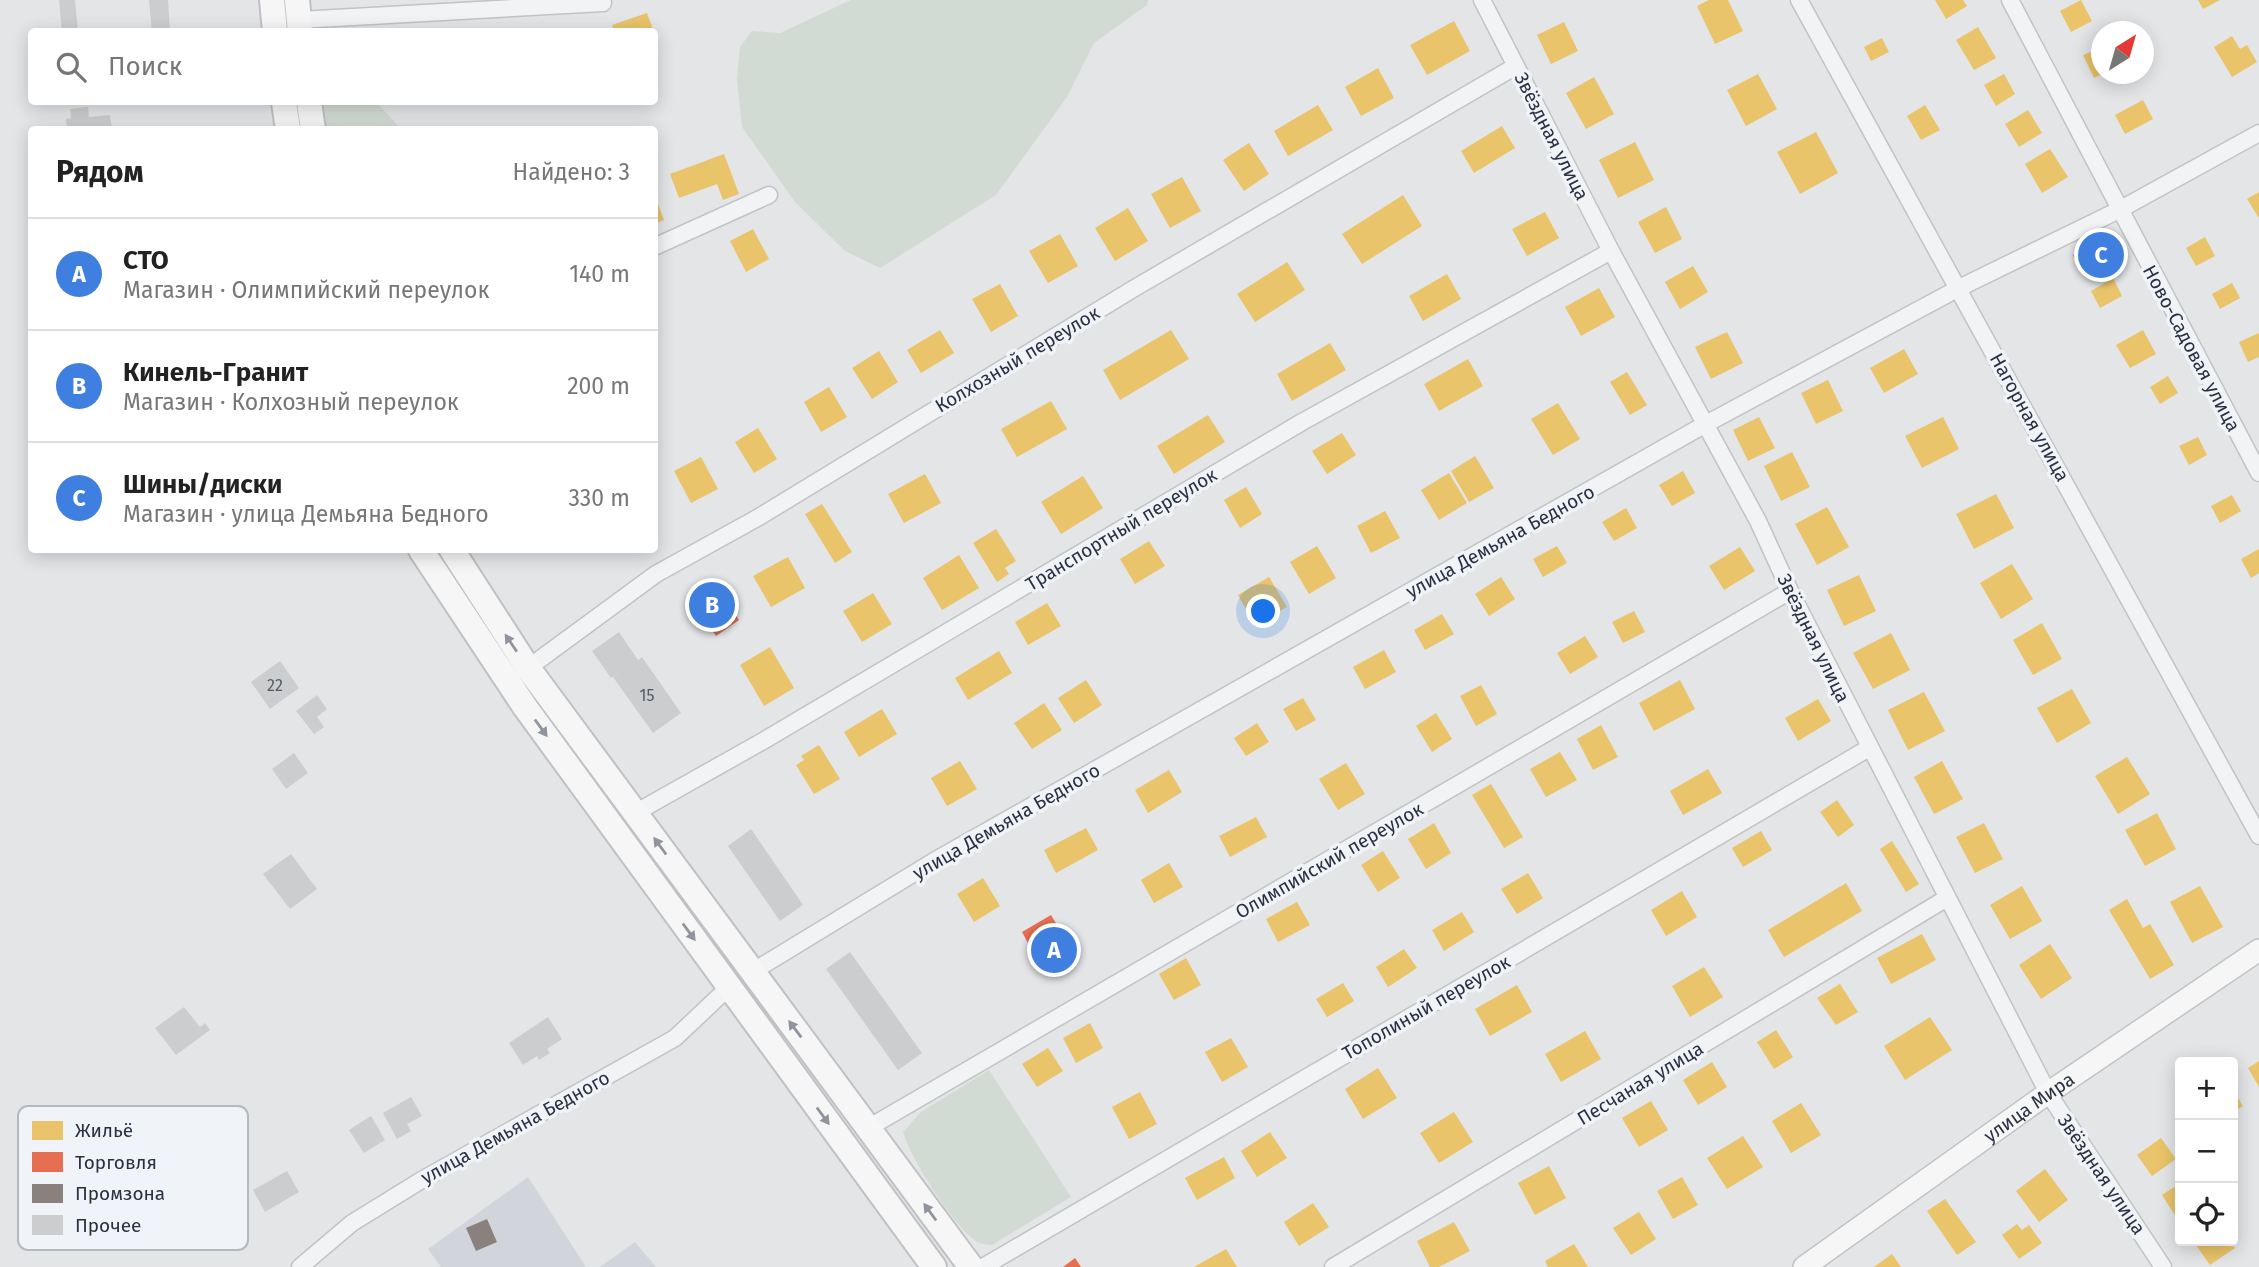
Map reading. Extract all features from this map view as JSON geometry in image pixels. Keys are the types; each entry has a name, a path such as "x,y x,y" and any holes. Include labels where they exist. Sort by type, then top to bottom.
{"main road":[{"path":"272,0 275,28"},
{"path":"284,105 287,126"},
{"path":"309,105 312,126"},
{"path":"423,553 525,707 934,1267"},
{"path":"454,553 528,668 971,1267"},
{"name":"улица Мира","path":"1804,1267 2048,1093 2259,950"}],"street":[{"name":"Звёздная улица","path":"1482,0 1611,251 1758,521 1790,591 1869,747 2048,1093 2163,1267"},
{"name":"Нагорная улица","path":"1799,0 2259,835"},
{"name":"Ново-Садовая улица","path":"2010,0 2259,472"},
{"path":"299,17 603,3"},
{"name":"Колхозный переулок","path":"528,668 656,574 759,517 1133,289 1516,66"},
{"name":"улица Демьяна Бедного","path":"752,972 934,861 1704,425 1959,288 2119,210 2259,133"},
{"path":"658,245 769,195"},
{"name":"Транспортный переулок","path":"635,813 763,741 1302,422 1611,251"},
{"name":"Олимпийский переулок","path":"868,1128 1790,591"},
{"name":"Тополиный переулок","path":"983,1267 1869,747"},
{"name":"Песчаная улица","path":"1333,1267 1947,898"},
{"name":"улица Демьяна Бедного","path":"300,1267 352,1223 420,1181 675,1038 729,987"}],"shaded area":[{"path":"851,0 1148,0 1147,5 1094,43 1067,97 996,195 880,268 845,251 795,202 742,127 737,79 740,47 752,31 780,33"},
{"path":"319,105 379,105 398,126 321,126"},
{"path":"989,1070 1071,1197 992,1245 974,1240 953,1218 923,1173 903,1132 921,1112"},
{"path":"528,1177 586,1267 441,1267 428,1249"},
{"path":"635,1242 656,1267 600,1267"}],"building: Жильё":[{"path":"1709,0 1728,0 1743,31 1715,44 1697,6"},
{"path":"1935,0 1963,0 1967,6 1946,19"},
{"path":"2081,0 2092,21 2071,32 2060,11"},
{"path":"2198,0 2220,0 2203,9"},
{"path":"647,13 653,28 613,28 612,25"},
{"path":"1454,21 1470,51 1427,75 1410,45"},
{"path":"1564,22 1578,51 1551,64 1537,35"},
{"path":"1978,27 1996,58 1974,70 1956,40"},
{"path":"2232,36 2240,49 2247,45 2257,62 2232,77 2214,47"},
{"path":"1882,38 1889,52 1871,61 1864,47"},
{"path":"2091,52 2091,72 2083,55"},
{"path":"1378,68 1394,98 1361,116 1345,87"},
{"path":"1758,74 1777,109 1746,126 1727,90"},
{"path":"2004,74 2015,94 1996,106 1984,85"},
{"path":"1594,77 1614,114 1586,129 1566,93"},
{"path":"2143,100 2153,119 2125,134 2115,115"},
{"path":"1318,105 1333,130 1288,156 1274,131"},
{"path":"1925,105 1940,130 1921,140 1907,116"},
{"path":"2028,110 2042,133 2019,147 2005,124"},
{"path":"1502,126 1515,148 1474,173 1461,151"},
{"path":"1816,132 1838,173 1800,194 1777,152"},
{"path":"1635,142 1654,180 1618,198 1599,160"},
{"path":"1249,143 1269,174 1244,191 1223,160"},
{"path":"2050,149 2068,177 2042,193 2025,164"},
{"path":"724,154 739,194 723,200 717,184 679,198 670,174"},
{"path":"1182,177 1201,211 1170,228 1151,194"},
{"path":"2259,192 2259,218 2247,199"},
{"path":"1403,195 1422,226 1362,264 1342,234"},
{"path":"658,204 664,220 658,223"},
{"path":"1666,207 1682,239 1655,253 1638,222"},
{"path":"1128,208 1148,241 1115,261 1095,228"},
{"path":"1545,212 1559,238 1527,256 1512,229"},
{"path":"753,229 769,259 746,272 730,241"},
{"path":"1060,234 1078,266 1048,283 1029,251"},
{"path":"2205,237 2215,256 2196,266 2186,248"},
{"path":"1287,262 1305,290 1255,322 1237,294"},
{"path":"1693,266 1708,292 1680,309 1665,282"},
{"path":"1447,274 1461,299 1423,321 1409,296"},
{"path":"2113,278 2122,296 2100,308 2091,291"},
{"path":"2232,283 2240,298 2220,309 2212,294"},
{"path":"1000,284 1018,316 991,332 972,299"},
{"path":"1599,288 1615,317 1581,336 1565,307"},
{"path":"940,330 954,353 921,373 907,350"},
{"path":"1171,330 1189,359 1120,400 1103,370"},
{"path":"2143,330 2156,354 2130,368 2116,345"},
{"path":"1727,332 1743,363 1711,379 1695,347"},
{"path":"2259,333 2259,357 2248,362 2239,342"},
{"path":"1330,343 1346,370 1292,401 1277,374"},
{"path":"1904,349 1918,374 1884,393 1870,368"},
{"path":"879,351 898,382 872,399 852,368"},
{"path":"1468,359 1483,386 1439,411 1424,384"},
{"path":"1627,372 1647,405 1630,415 1610,382"},
{"path":"2168,376 2178,393 2160,404 2150,387"},
{"path":"1828,380 1843,411 1816,424 1801,393"},
{"path":"829,387 847,417 821,432 804,402"},
{"path":"1051,401 1067,429 1017,457 1001,429"},
{"path":"1558,403 1580,439 1553,455 1531,419"},
{"path":"1208,415 1225,442 1174,474 1157,446"},
{"path":"1759,417 1775,448 1748,461 1733,430"},
{"path":"1943,417 1959,449 1922,468 1905,436"},
{"path":"758,428 777,459 754,473 735,442"},
{"path":"1342,433 1356,455 1327,474 1312,451"},
{"path":"2198,437 2207,455 2189,465 2179,446"},
{"path":"1792,452 1810,487 1781,501 1764,466"},
{"path":"1475,456 1494,488 1469,502 1451,471"},
{"path":"701,457 718,489 691,503 674,471"},
{"path":"1683,471 1695,493 1672,506 1659,485"},
{"path":"1449,473 1467,503 1439,520 1421,490"},
{"path":"925,474 941,503 904,523 888,494"},
{"path":"1083,476 1103,508 1061,534 1041,502"},
{"path":"1246,487 1262,514 1240,528 1224,500"},
{"path":"1996,494 2014,528 1974,549 1956,514"},
{"path":"2232,495 2241,511 2220,523 2211,506"},
{"path":"822,504 852,552 835,563 805,514"},
{"path":"1827,507 1849,547 1817,565 1795,524"},
{"path":"1626,508 1637,528 1614,541 1602,522"},
{"path":"1385,511 1400,538 1371,553 1357,526"},
{"path":"996,529 1016,561 1005,568 1009,574 997,582 973,543"},
{"path":"1149,541 1165,566 1135,584 1120,559"},
{"path":"1317,546 1336,578 1309,594 1290,562"},
{"path":"1557,546 1567,563 1543,577 1533,559"},
{"path":"1740,547 1755,571 1724,590 1709,566"},
{"path":"2259,549 2259,573 2251,578 2241,559"},
{"path":"959,555 979,588 942,610 923,578"},
{"path":"788,557 805,588 771,607 753,576"},
{"path":"2012,564 2033,599 2001,619 1980,583"},
{"path":"1859,575 1876,611 1844,626 1827,590"},
{"path":"1269,577 1287,607 1255,625 1238,595"},
{"path":"1501,577 1515,599 1489,616 1475,594"},
{"path":"873,593 892,624 862,642 843,611"},
{"path":"1047,603 1061,626 1028,645 1015,622"},
{"path":"1634,611 1645,632 1623,643 1612,622"},
{"path":"1442,614 1454,634 1425,650 1414,630"},
{"path":"2042,623 2062,659 2033,675 2013,640"},
{"path":"1891,633 1910,670 1873,689 1853,653"},
{"path":"1585,636 1598,657 1570,674 1557,653"},
{"path":"770,647 794,688 764,706 740,665"},
{"path":"1384,650 1396,672 1365,689 1353,667"},
{"path":"999,651 1012,673 968,700 955,678"},
{"path":"1086,680 1102,705 1074,723 1058,698"},
{"path":"1680,680 1695,709 1654,731 1639,703"},
{"path":"1481,685 1497,714 1476,726 1460,696"},
{"path":"2072,689 2091,723 2057,743 2037,708"},
{"path":"1924,692 1945,731 1908,750 1888,710"},
{"path":"1303,698 1316,720 1296,731 1283,709"},
{"path":"1818,699 1831,721 1798,741 1785,718"},
{"path":"1044,703 1062,730 1032,749 1014,723"},
{"path":"882,709 897,734 859,757 844,732"},
{"path":"1436,713 1452,739 1432,752 1416,726"},
{"path":"1257,723 1269,742 1246,756 1234,738"},
{"path":"1601,725 1618,757 1593,770 1577,739"},
{"path":"819,745 840,779 814,794 796,765 804,760 801,756"},
{"path":"1560,752 1577,780 1546,797 1530,769"},
{"path":"2127,757 2150,794 2118,814 2095,776"},
{"path":"960,761 977,789 947,806 931,778"},
{"path":"1942,761 1963,799 1934,814 1914,777"},
{"path":"1346,763 1365,794 1338,810 1319,779"},
{"path":"1708,769 1722,793 1683,815 1670,791"},
{"path":"1169,770 1182,792 1148,813 1135,790"},
{"path":"1491,784 1523,837 1504,848 1472,795"},
{"path":"1837,800 1854,825 1838,837 1820,812"},
{"path":"2157,813 2176,849 2145,866 2125,830"},
{"path":"1256,817 1267,837 1230,857 1219,836"},
{"path":"1434,823 1451,853 1426,869 1408,839"},
{"path":"1984,823 2003,859 1975,873 1956,837"},
{"path":"1086,828 1098,850 1056,873 1044,850"},
{"path":"1761,831 1772,850 1743,867 1732,848"},
{"path":"1892,841 1919,884 1906,892 1880,849"},
{"path":"1383,851 1400,878 1378,892 1361,865"},
{"path":"1169,863 1183,887 1154,903 1141,880"},
{"path":"1528,873 1543,898 1517,914 1501,889"},
{"path":"983,878 1000,906 974,922 957,894"},
{"path":"1846,883 1862,911 1784,957 1768,930"},
{"path":"2022,886 2042,921 2010,939 1990,905"},
{"path":"2200,886 2223,927 2192,943 2170,902"},
{"path":"1682,891 1697,917 1666,936 1651,910"},
{"path":"2127,899 2143,928 2150,924 2174,965 2150,979 2109,910"},
{"path":"1297,902 1310,925 1278,942 1266,919"},
{"path":"1462,912 1474,932 1444,951 1432,930"},
{"path":"1922,934 1936,960 1891,984 1877,958"},
{"path":"2050,944 2072,978 2041,999 2019,965"},
{"path":"1404,949 1417,968 1388,987 1376,967"},
{"path":"1186,958 1201,985 1174,1000 1159,974"},
{"path":"1704,967 1723,997 1690,1017 1672,986"},
{"path":"1343,983 1354,1001 1327,1017 1316,999"},
{"path":"1840,984 1858,1012 1836,1025 1817,998"},
{"path":"1517,985 1532,1012 1490,1036 1475,1009"},
{"path":"1930,1017 1952,1050 1905,1080 1884,1046"},
{"path":"1090,1023 1103,1048 1076,1063 1063,1038"},
{"path":"1776,1030 1793,1057 1774,1069 1757,1042"},
{"path":"1585,1031 1601,1059 1561,1082 1545,1054"},
{"path":"1231,1038 1248,1067 1222,1082 1205,1052"},
{"path":"1048,1048 1063,1071 1037,1087 1022,1064"},
{"path":"2259,1061 2259,1087 2248,1068"},
{"path":"1712,1062 1727,1087 1698,1105 1683,1080"},
{"path":"1378,1068 1397,1098 1363,1119 1345,1089"},
{"path":"1140,1092 1157,1124 1129,1139 1112,1107"},
{"path":"1651,1101 1668,1130 1639,1147 1622,1118"},
{"path":"1801,1103 1821,1135 1791,1153 1772,1121"},
{"path":"1454,1112 1473,1142 1439,1163 1420,1133"},
{"path":"1270,1132 1287,1158 1257,1177 1241,1151"},
{"path":"1743,1136 1763,1167 1727,1189 1707,1158"},
{"path":"2161,1138 2175,1160 2152,1176 2137,1155"},
{"path":"1224,1157 1235,1178 1197,1200 1185,1178"},
{"path":"1549,1166 1566,1198 1535,1215 1518,1183"},
{"path":"2045,1169 2068,1200 2039,1222 2016,1191"},
{"path":"1682,1177 1698,1205 1673,1219 1657,1191"},
{"path":"2175,1186 2175,1215 2162,1195"},
{"path":"1945,1199 1976,1242 1957,1255 1927,1211"},
{"path":"1313,1203 1329,1227 1299,1246 1284,1222"},
{"path":"1639,1212 1656,1239 1631,1255 1613,1228"},
{"path":"1454,1222 1470,1251 1439,1267 1430,1267 1417,1241"},
{"path":"2017,1224 2022,1230 2029,1225 2042,1243 2019,1259 2002,1235"},
{"path":"1574,1244 1588,1267 1548,1267 1545,1261"},
{"path":"2197,1246 2234,1246 2235,1248 2210,1265"},
{"path":"1226,1249 1237,1267 1194,1267"},
{"path":"1892,1254 1901,1267 1874,1267"}],"building: Торговля":[{"path":"2098,242 2108,262 2083,274 2073,255"},
{"path":"720,592 739,620 716,636 697,608"},
{"path":"1051,915 1070,947 1040,965 1022,932"},
{"path":"1075,1258 1081,1267 1063,1267"}],"building: Промзона":[{"path":"487,1219 497,1242 476,1251 466,1228"}],"building: Прочее":[{"path":"59,0 75,0 78,28 62,28"},
{"path":"149,0 168,0 170,28 152,28"},
{"path":"88,107 89,117 110,115 111,126 67,126 66,119 71,118 70,109"},
{"path":"619,632 638,660 642,657 681,713 653,733 613,677 623,669 611,678 592,651"},
{"path":"280,661 299,688 270,709 251,682"},
{"path":"317,695 327,709 317,717 324,727 314,734 296,711"},
{"path":"294,753 308,773 286,789 272,769"},
{"path":"751,829 803,905 780,921 728,846"},
{"path":"291,854 317,889 290,909 263,874"},
{"path":"850,952 922,1053 898,1070 826,969"},
{"path":"184,1007 200,1027 205,1023 210,1030 176,1055 155,1028"},
{"path":"548,1017 562,1039 547,1049 550,1053 539,1060 537,1056 523,1065 509,1043"},
{"path":"411,1097 422,1116 407,1124 411,1131 397,1139 383,1113"},
{"path":"371,1116 385,1140 364,1153 349,1130"},
{"path":"287,1171 299,1192 265,1212 253,1190"}],"place":[{"name":"Шины/диски","path":"2101,255"},
{"name":"Кинель-Гранит","path":"712,605"},
{"name":"СТО","path":"1054,950"}]}
